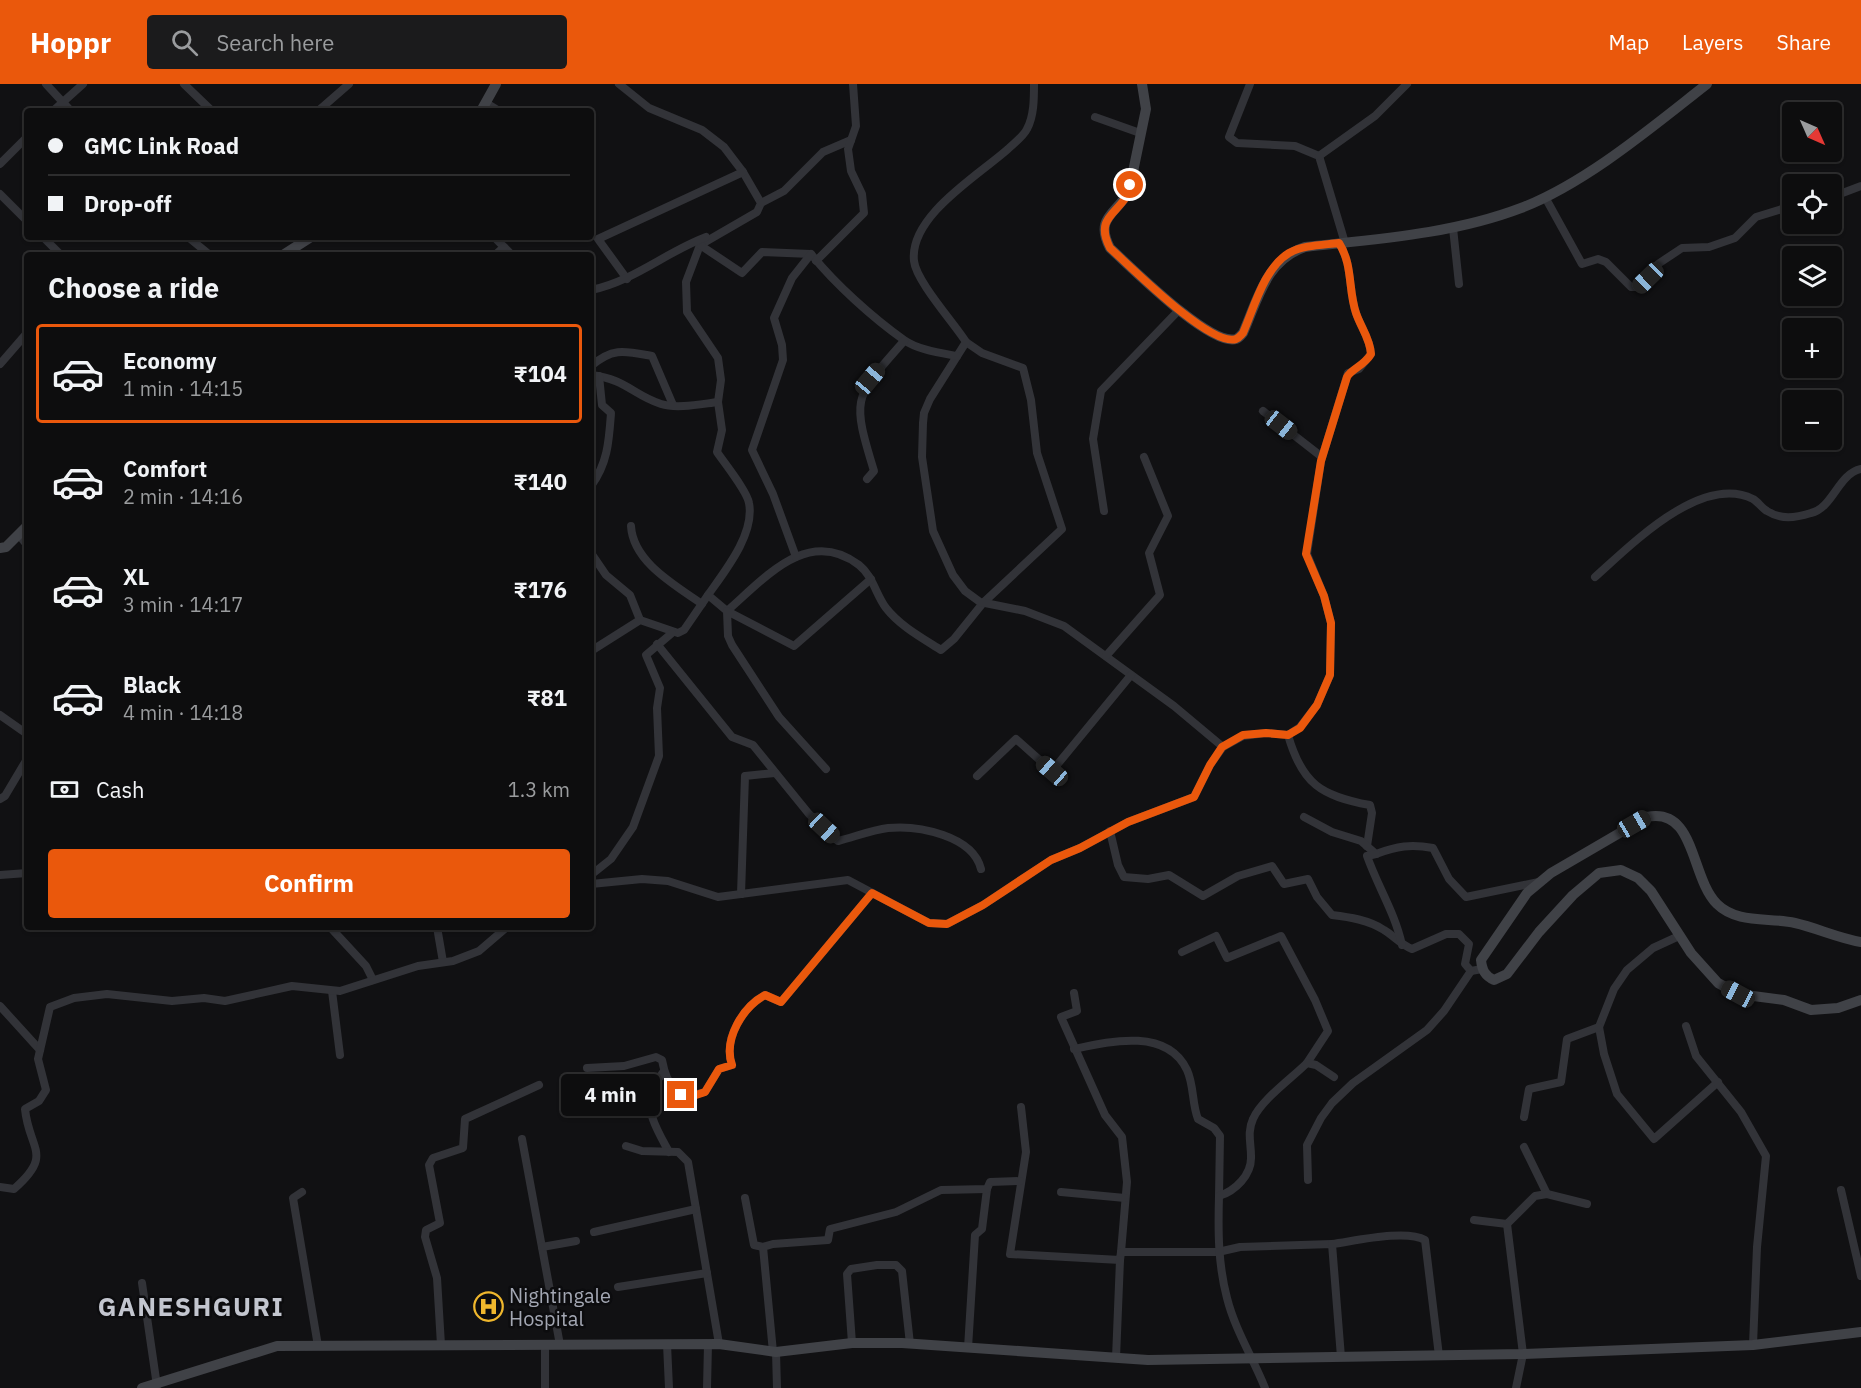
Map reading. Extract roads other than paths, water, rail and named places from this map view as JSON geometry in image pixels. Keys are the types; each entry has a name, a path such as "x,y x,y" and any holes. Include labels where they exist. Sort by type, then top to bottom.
{"street":[{"path":"46,84 68,108"},
{"path":"56,108 83,84"},
{"path":"184,84 209,108"},
{"path":"619,84 649,108 702,130 724,147 744,172 761,203"},
{"path":"796,557 773,494 752,450 783,360 782,345 774,318 792,278 864,213 862,194 851,171 848,149 856,126 854,84"},
{"path":"727,611 773,571 796,557 818,550 834,551 861,566 871,579 885,608 909,629 940,650 954,639 984,603 1062,529 1036,453 1031,400 1023,368 982,353 966,342 920,277 914,261 917,240 945,199 988,168 1026,131 1032,114 1034,84"},
{"path":"1142,84 1146,109 1129,191 1124,201 1110,213 1104,225 1104,236 1110,248 1178,311 1225,339 1235,339 1243,333 1269,276 1280,260 1290,252 1305,247 1453,228 1521,208 1562,189 1657,123 1707,84"},
{"path":"1250,84 1232,125 1229,137 1231,140 1236,143 1295,146 1319,156"},
{"path":"1319,156 1375,116 1407,84"},
{"path":"321,108 347,85"},
{"path":"483,107 494,85"},
{"path":"1095,117 1140,133"},
{"path":"0,164 24,140"},
{"path":"594,289 627,279 681,246 713,235 757,212 761,203 784,191 823,152 851,140"},
{"path":"594,885 642,879 668,881 718,897 848,880 929,923 947,924 983,905 1051,860 1080,848 1110,831 1194,797 1222,747 1243,735 1266,733 1288,735 1300,728 1317,705 1330,675 1331,623 1324,596 1306,554 1322,457 1348,373 1359,369 1371,354 1370,340 1357,315 1347,256 1319,156"},
{"path":"627,279 598,239 744,172"},
{"path":"1842,193 1861,186"},
{"path":"0,194 24,218"},
{"path":"1545,197 1582,264 1598,259 1606,262 1631,287 1639,287 1658,264 1682,248 1708,247 1736,238 1756,217 1782,209"},
{"path":"1453,228 1460,273 1459,284"},
{"path":"594,557 606,575 630,595 640,620 672,633 678,633 684,630 702,604 742,539 750,502 717,452 722,430 718,402 721,380 718,358 687,312 686,282 700,245 713,235"},
{"path":"46,240 58,252"},
{"path":"192,240 206,252"},
{"path":"288,252 306,240"},
{"path":"497,240 509,252"},
{"path":"700,245 742,273 762,252 814,258 840,287 904,341 934,352 957,356"},
{"path":"498,252 504,247"},
{"path":"1104,511 1093,439 1101,391 1178,311"},
{"path":"0,364 24,337"},
{"path":"867,479 874,472 863,436 861,399 870,379 904,341"},
{"path":"966,342 924,413 922,457 927,498 933,531 953,575 965,591 984,603 1049,619 1064,626 1174,706 1222,747"},
{"path":"594,363 606,353 625,351 652,356 673,405"},
{"path":"594,482 600,474 609,449 611,413 602,405 595,375 629,385 663,405 718,402"},
{"path":"1263,411 1322,457"},
{"path":"1106,656 1160,595 1149,553 1168,516 1144,457"},
{"path":"1595,577 1625,551 1695,500 1733,495 1753,499 1766,510 1782,518 1814,513 1851,471 1861,469"},
{"path":"631,526 639,552 653,567 702,604"},
{"path":"0,548 6,547 24,529"},
{"path":"19,535 24,541"},
{"path":"708,595 727,611 794,646 871,579"},
{"path":"727,611 728,636 732,645 779,717 826,769"},
{"path":"594,649 640,620"},
{"path":"594,873 611,859 633,827 659,756 657,708 660,688 646,655 672,633"},
{"path":"657,644 732,737 753,745 809,814 838,842 888,828 913,828 966,845 978,856 981,868"},
{"path":"976,776 1016,739 1052,771 1131,675"},
{"path":"0,715 24,732"},
{"path":"1288,735 1302,771 1314,786 1334,797 1370,805 1371,821 1367,846"},
{"path":"0,799 5,796 24,764"},
{"path":"741,894 745,776 775,773"},
{"path":"1308,1180 1307,1145 1332,1103 1353,1083 1426,1030 1444,1011 1477,970 1495,938 1527,893 1540,882 1647,817 1662,814 1676,821 1714,902 1727,913 1753,919 1792,922 1861,942"},
{"path":"1304,817 1332,832 1361,841 1376,854"},
{"path":"1110,831 1118,865 1124,877 1148,879 1169,875 1203,896 1238,876 1272,866 1284,884 1308,879 1317,897 1332,915 1357,919 1382,928 1402,945 1412,949 1446,934 1459,934 1468,944 1465,964 1494,980 1507,974 1546,924 1573,895 1599,873 1621,870 1638,878 1651,891 1679,936 1718,983 1738,994 1784,1000 1811,1010 1838,1008 1861,1000"},
{"path":"1402,945 1395,914 1374,878 1367,856 1393,847 1413,844 1433,848 1449,879 1466,897 1505,887 1540,882"},
{"path":"0,875 24,873"},
{"path":"587,1068 624,1066 656,1057 662,1060 664,1071 673,1088 681,1095 693,1096 705,1092 719,1069 732,1065 730,1058 736,1027 750,1004 765,995 781,1002 872,893"},
{"path":"333,930 366,966 373,980"},
{"path":"438,930 443,962"},
{"path":"0,1187 14,1189 32,1173 38,1158 25,1109 39,1101 46,1090 45,1077 38,1059 50,1007 74,998 107,994 172,1001 204,998 225,1001 292,986 340,992 418,966 443,962 479,951 504,930"},
{"path":"1182,952 1216,936 1227,958 1281,936 1315,1000 1328,1031 1307,1063 1262,1106 1253,1119 1249,1135 1251,1159 1244,1179 1231,1192 1219,1196"},
{"path":"1679,936 1653,948 1627,970 1614,989 1599,1027 1604,1054 1617,1094 1654,1139 1718,1082"},
{"path":"332,991 340,1055"},
{"path":"1074,993 1077,1011 1061,1017 1105,1115 1122,1137 1127,1182 1120,1256 1116,1358"},
{"path":"0,1006 40,1050"},
{"path":"1686,1026 1696,1056 1742,1112 1766,1156 1757,1246 1753,1345"},
{"path":"1524,1117 1529,1089 1560,1082 1566,1039 1599,1027"},
{"path":"1074,1049 1110,1042 1160,1043 1176,1056 1187,1070 1198,1119 1214,1128 1220,1136 1218,1252 1227,1300 1265,1388"},
{"path":"1307,1063 1316,1065 1334,1077"},
{"path":"664,1071 651,1091 651,1100 655,1125 669,1152"},
{"path":"441,1345 437,1278 425,1238 426,1230 440,1223 429,1165 433,1158 463,1148 465,1119 539,1085"},
{"path":"1021,1107 1026,1152 1010,1254 1120,1256 1218,1252 1240,1247 1332,1244 1418,1236 1425,1240 1439,1356"},
{"path":"522,1139 560,1345"},
{"path":"627,1146 642,1151 678,1152 688,1162 707,1273 714,1344 707,1388"},
{"path":"1524,1147 1547,1194"},
{"path":"968,1348 975,1235 982,1229 987,1189 990,1182 1020,1181"},
{"path":"745,1198 754,1245 763,1247 773,1244 828,1240 830,1229 897,1212 941,1190 987,1189"},
{"path":"1841,1190 1861,1276"},
{"path":"302,1192 293,1198 318,1346"},
{"path":"1061,1192 1125,1198"},
{"path":"1507,1224 1534,1196 1547,1194 1587,1204"},
{"path":"594,1232 696,1209"},
{"path":"1474,1220 1507,1224"},
{"path":"1507,1224 1523,1354 1515,1388"},
{"path":"542,1247 576,1241"},
{"path":"1332,1244 1341,1357"},
{"path":"763,1247 777,1388"},
{"path":"852,1343 847,1274 851,1269 896,1265 902,1271 910,1344"},
{"path":"618,1287 707,1273"},
{"path":"142,1283 157,1386"},
{"path":"142,1388 157,1386 277,1346 714,1344 774,1352 852,1343 910,1344 1148,1360 1523,1354 1753,1345 1861,1332"},
{"path":"667,1344 669,1388"},
{"path":"545,1345 545,1388"}],"place":[{"name":"Nightingale Hospital","path":"488,1307"}],"district":[{"name":"GANESHGURI","path":"191,1307"}]}
